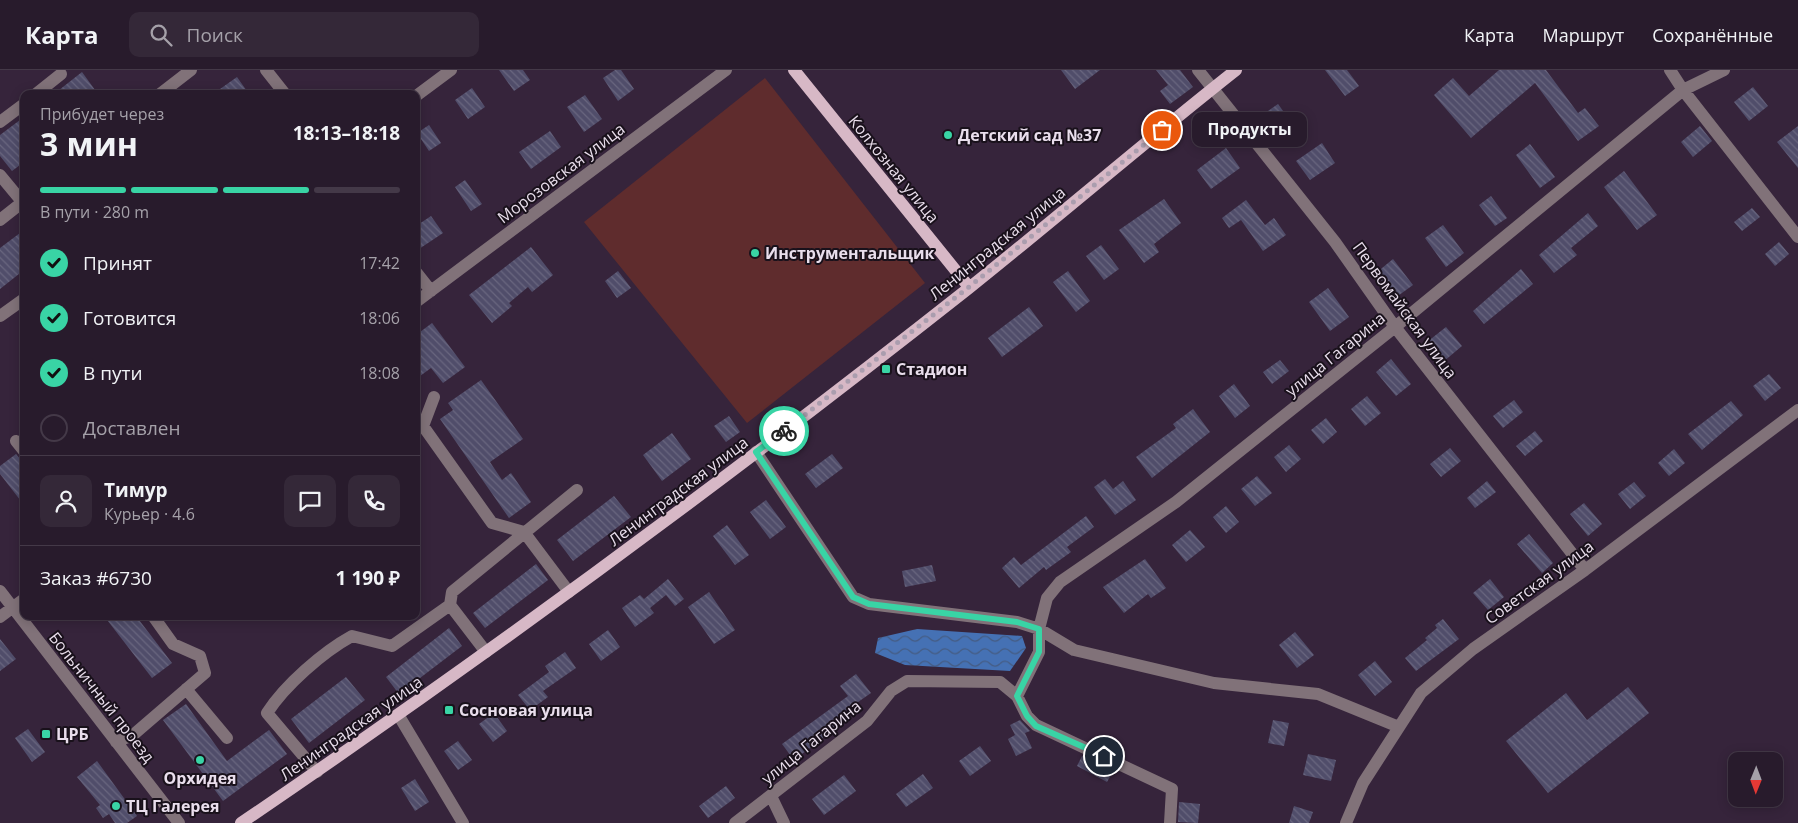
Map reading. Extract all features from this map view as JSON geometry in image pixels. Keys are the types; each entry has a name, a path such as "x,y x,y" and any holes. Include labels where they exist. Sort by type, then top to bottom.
{"main road":[{"name":"Колхозная улица","path":"794,70 969,287"},
{"name":"Ленинградская улица","path":"241,823 399,716 756,452 969,287 1236,70"}],"street":[{"path":"165,90 190,70"},
{"path":"266,70 281,90"},
{"path":"420,93 451,70"},
{"name":"Морозовская улица","path":"420,299 726,70"},
{"name":"Первомайская улица","path":"1198,70 1335,242 1394,327 1585,570"},
{"path":"1670,70 1683,90 1798,238"},
{"name":"улица Гагарина","path":"1017,696 1039,652 1039,629 1047,598 1060,582 1176,502 1394,327 1683,90 1724,70"},
{"path":"41,90 61,74"},
{"path":"0,122 20,107"},
{"path":"0,175 20,198"},
{"path":"0,220 20,204"},
{"path":"420,278 430,292"},
{"path":"0,316 20,302"},
{"path":"434,397 423,426 492,523 524,532 569,592"},
{"name":"Советская улица","path":"1346,823 1363,783 1421,693 1473,649 1585,570 1798,410"},
{"path":"756,452 853,597 869,604 1017,622 1039,629 1074,650 1214,683 1318,694 1399,727"},
{"path":"317,772 267,713 277,698 337,644 352,636 392,646 450,605 452,592 577,490"},
{"name":"Больничный проезд","path":"0,591 20,618"},
{"path":"0,617 20,602"},
{"path":"450,605 486,652"},
{"name":"Больничный проезд","path":"21,620 179,823"},
{"path":"116,742 133,734 205,673 200,656 173,644 156,620"},
{"name":"улица Гагарина","path":"735,823 867,721 891,692 907,681 1000,682 1017,696 1027,716 1036,726 1172,789 1170,823"},
{"path":"186,689 227,738"},
{"path":"399,716 463,823"},
{"path":"770,796 784,823"}],"shaded area":[{"name":"Инструментальщик","path":"765,78 925,283 747,423 584,222"}],"water":[{"path":"917,629 1022,636 1026,648 1010,671 905,665 875,653 878,638"}],"building":[{"path":"499,70 523,70 530,80 514,91"},
{"path":"615,70 621,70 634,89 618,101 603,78"},
{"path":"1061,70 1100,70 1075,89"},
{"path":"1156,70 1180,70 1193,87 1170,104 1160,91 1168,85"},
{"path":"1325,70 1347,70 1359,86 1345,96"},
{"path":"1499,70 1546,70 1578,113 1585,108 1599,126 1578,141 1535,83 1471,138 1434,95 1453,78 1469,96"},
{"path":"82,72 95,90 59,90"},
{"path":"237,77 246,90 219,90"},
{"path":"1753,87 1768,106 1749,121 1734,102"},
{"path":"472,88 485,107 468,119 455,100"},
{"path":"585,95 602,119 584,132 567,107"},
{"path":"1278,104 1291,122 1276,133 1262,115"},
{"path":"20,120 20,165 12,171 0,156 0,135"},
{"path":"429,125 441,143 429,151 420,138 420,131"},
{"path":"1700,126 1712,141 1693,157 1681,142"},
{"path":"1798,126 1798,168 1777,142"},
{"path":"550,131 561,147 531,169 519,152"},
{"path":"1322,143 1335,163 1310,180 1296,161"},
{"path":"1530,144 1555,177 1540,188 1516,155"},
{"path":"1226,148 1240,168 1211,189 1197,170"},
{"path":"1624,171 1657,215 1637,230 1604,187"},
{"path":"465,180 482,204 471,211 455,187"},
{"path":"1491,196 1507,218 1495,226 1479,205"},
{"path":"1164,199 1181,223 1154,244 1159,252 1144,263 1119,230"},
{"path":"1246,200 1265,225 1274,218 1286,235 1263,251 1241,220 1229,228 1222,218"},
{"path":"1752,208 1760,217 1742,231 1734,222"},
{"path":"1588,213 1598,226 1571,248 1577,255 1554,273 1539,255"},
{"path":"431,216 443,233 420,248 420,223"},
{"path":"1443,225 1464,253 1446,267 1425,238"},
{"path":"20,233 20,273 0,289 0,248"},
{"path":"1779,242 1789,254 1775,266 1765,254"},
{"path":"1101,245 1119,269 1104,280 1086,256"},
{"path":"531,247 553,275 532,292 528,287 509,303 512,306 492,323 469,295"},
{"path":"1393,259 1413,285 1395,298 1376,273"},
{"path":"1521,269 1533,284 1484,324 1473,311"},
{"path":"618,271 631,288 617,298 605,281"},
{"path":"1068,271 1090,301 1076,312 1053,282"},
{"path":"1328,288 1349,317 1330,331 1309,302"},
{"path":"1029,307 1043,326 1002,357 988,338"},
{"path":"432,323 465,367 443,383 431,368 420,376 420,332"},
{"path":"1446,327 1462,346 1443,362 1427,342"},
{"path":"1391,359 1411,384 1396,396 1376,372"},
{"path":"1280,360 1289,371 1272,384 1263,372"},
{"path":"1769,374 1781,388 1765,401 1753,386"},
{"path":"481,380 523,439 490,462 502,480 511,473 531,502 509,518 440,419 453,410 448,403"},
{"path":"1234,384 1250,406 1235,418 1219,396"},
{"path":"1367,396 1381,413 1365,426 1351,409"},
{"path":"1514,400 1523,412 1503,428 1493,416"},
{"path":"1731,401 1743,415 1702,450 1688,434"},
{"path":"1193,409 1210,432 1152,478 1136,457 1176,428 1173,424"},
{"path":"729,416 740,432 726,442 714,426"},
{"path":"1326,418 1337,432 1323,444 1311,430"},
{"path":"1535,431 1543,441 1525,456 1516,446"},
{"path":"672,433 691,459 662,481 643,455"},
{"path":"1289,445 1301,459 1286,472 1274,457"},
{"path":"1450,448 1461,461 1441,477 1430,464"},
{"path":"1674,449 1685,463 1669,476 1658,463"},
{"path":"16,454 20,459 20,500 0,474 0,466"},
{"path":"832,454 843,468 816,488 805,474"},
{"path":"1257,476 1272,493 1255,506 1241,489"},
{"path":"1105,479 1113,489 1123,481 1136,500 1115,515 1094,487"},
{"path":"1487,481 1496,492 1475,508 1467,498"},
{"path":"1634,482 1646,496 1630,509 1618,494"},
{"path":"614,496 631,517 573,561 557,540"},
{"path":"766,500 786,527 770,539 750,512"},
{"path":"1584,503 1602,524 1588,536 1570,514"},
{"path":"1226,506 1239,522 1226,533 1213,517"},
{"path":"1086,516 1094,527 1067,547 1071,552 1046,570 1044,567 1019,588 1002,568 1014,557 1021,565"},
{"path":"727,525 749,555 735,565 713,536"},
{"path":"1190,530 1205,547 1186,562 1172,545"},
{"path":"1529,534 1553,563 1542,573 1517,544"},
{"path":"1145,559 1166,588 1151,598 1148,594 1124,613 1103,587"},
{"path":"536,564 548,580 485,628 473,613"},
{"path":"932,565 936,581 905,587 902,571"},
{"path":"668,579 684,599 675,606 666,595 650,608 654,613 635,627 622,608 640,595 644,599"},
{"path":"1490,579 1504,597 1488,610 1473,593"},
{"path":"709,592 735,630 714,644 688,607"},
{"path":"1443,619 1459,639 1416,671 1405,658 1427,640 1425,638 1437,628 1435,625"},
{"path":"107,620 139,620 172,663 152,678"},
{"path":"449,628 462,646 399,694 386,677"},
{"path":"608,630 620,647 601,661 589,644"},
{"path":"1295,632 1314,655 1297,668 1279,645"},
{"path":"0,639 16,659 0,671"},
{"path":"565,652 576,668 543,691 548,697 530,710 518,695 549,672 545,666"},
{"path":"1375,661 1392,682 1375,696 1358,675"},
{"path":"856,674 871,693 838,716 843,723 794,760 782,744 848,696 840,686"},
{"path":"346,677 365,700 309,743 291,719"},
{"path":"1628,687 1649,713 1548,793 1506,741 1566,693 1587,720"},
{"path":"186,704 227,761 269,730 287,754 223,801 163,720"},
{"path":"494,713 507,731 493,742 479,724"},
{"path":"1020,720 1030,731 1025,733 1032,748 1016,756 1008,739 1015,735 1010,725"},
{"path":"1273,720 1289,723 1284,746 1268,743"},
{"path":"28,729 45,752 32,762 15,738"},
{"path":"458,741 472,760 458,770 444,751"},
{"path":"980,746 991,761 970,776 959,761"},
{"path":"1308,754 1336,760 1331,781 1303,775"},
{"path":"1082,756 1114,770 1107,782 1077,766"},
{"path":"97,761 137,816 127,823 115,823 109,814 103,818 96,808 100,805 77,777"},
{"path":"923,774 933,788 906,807 896,794"},
{"path":"844,775 856,791 824,815 812,799"},
{"path":"415,779 429,802 415,811 401,788"},
{"path":"726,786 735,798 708,818 699,806"},
{"path":"1179,802 1200,804 1198,823 1178,822"},
{"path":"1294,806 1313,812 1309,823 1289,823"}],"way so far":[{"path":"784,431 969,287 1162,130"}],"place":[{"name":"Продукты","path":"1162,130"},
{"name":"Детский сад №37","path":"948,135"},
{"name":"Инструментальщик","path":"755,253"},
{"name":"Стадион","path":"886,369"},
{"name":"Сосновая улица","path":"449,710"},
{"name":"ЦРБ","path":"46,734"},
{"name":"Орхидея","path":"200,760"},
{"name":"ТЦ Галерея","path":"116,806"}],"route":[{"path":"784,431 756,452 853,597 869,604 1017,622 1039,629 1039,652 1017,696 1027,716 1036,726 1104,756"}]}
